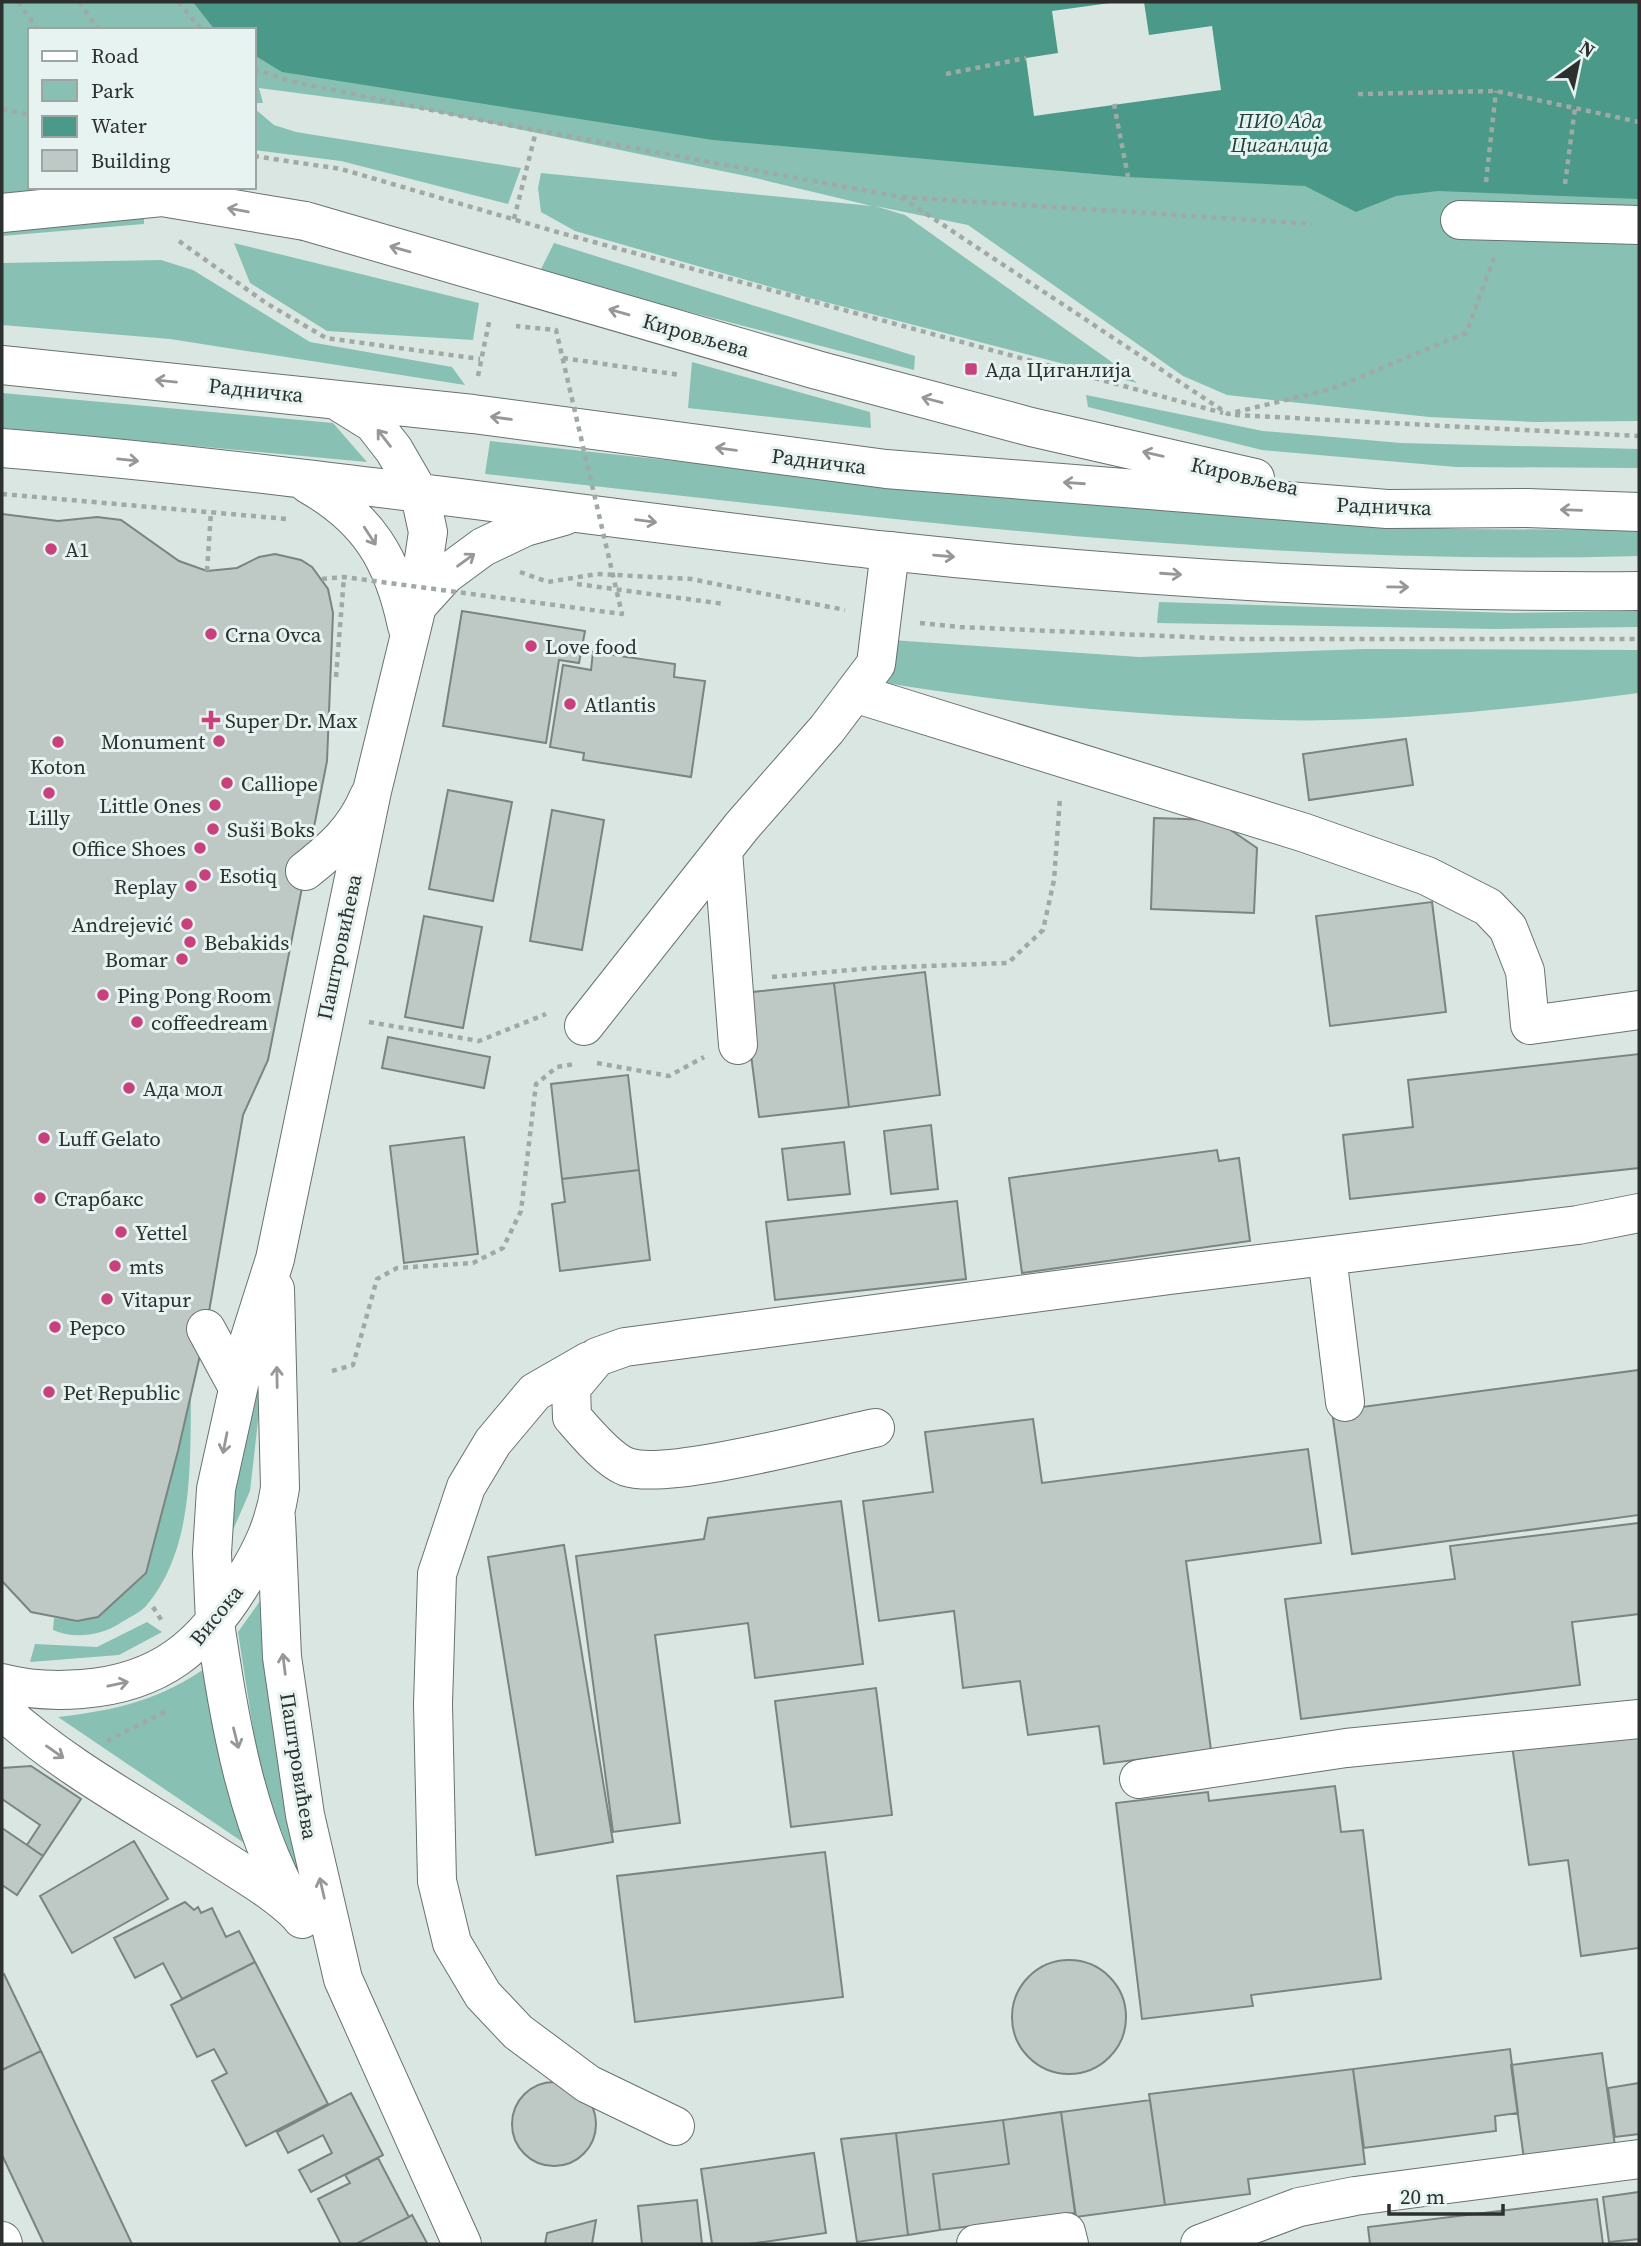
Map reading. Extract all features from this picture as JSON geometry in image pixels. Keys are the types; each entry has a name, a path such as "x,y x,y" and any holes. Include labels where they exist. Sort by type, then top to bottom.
{"main road":[{"name":"Кировљева","path":"2,213 162,197 305,221 830,373 1031,427 1387,509"},
{"path":"1472,207 1639,225"},
{"name":"Радничка","path":"2,365 331,398 887,469 1387,509 1527,508 1639,512"},
{"path":"331,398 373,423 394,450 419,495 428,532 413,621"},
{"path":"2,448 298,479 890,551 1335,586 1639,591"},
{"name":"Паштровићева","path":"298,479 333,499 364,526 396,580 413,621"},
{"name":"Паштровићева","path":"300,1916 280,1876 254,1810 229,1714 215,1623 214,1510 237,1386 275,1259 372,791 413,621 445,575 483,547 525,527 578,512"},
{"path":"575,1033 723,851 827,729 876,664 890,551"},
{"path":"854,693 1305,833 1415,872 1489,907 1508,928 1525,971 1530,1025 1639,1010"},
{"path":"305,872 339,844 354,826 372,791"},
{"path":"723,851 738,1045"},
{"path":"675,2126 588,2084 517,2032 483,1994 452,1942 437,1881 433,1704 437,1574 466,1487 493,1442 535,1392 597,1357 638,1345 1578,1225 1639,1213"},
{"path":"1327,1256 1345,1402"},
{"name":"Паштровићева","path":"275,1259 280,1488 276,1518 282,1657 303,1802 343,1979 462,2244"},
{"path":"206,1329 237,1386"},
{"path":"597,1357 571,1388 572,1417 595,1443 626,1467 669,1470 875,1428"},
{"name":"Висока","path":"2,1683 38,1690 65,1690 124,1683 152,1674 181,1656 215,1623 246,1576 276,1518"},
{"path":"1139,1779 1346,1748 1639,1719"},
{"path":"8,1725 271,1892 300,1916 343,1979"},
{"path":"1200,2244 1298,2207 1355,2196 1639,2159"},
{"path":"976,2244 1066,2232 1069,2244"}],"path":[{"path":"18,2 37,28"},
{"path":"79,2 98,28"},
{"path":"178,2 200,28"},
{"path":"946,74 1026,58"},
{"path":"256,70 294,82 536,131 901,197 1312,224"},
{"path":"1472,207 1496,91"},
{"path":"1358,94 1496,91 1639,122"},
{"path":"1114,104 1128,177"},
{"path":"1563,196 1575,108"},
{"path":"2,109 28,115"},
{"path":"514,219 536,131"},
{"path":"256,156 341,169 514,219 1228,414 1639,436"},
{"path":"901,197 1228,414 1331,389 1466,333 1495,256"},
{"path":"170,234 266,303 327,338 480,359 489,322"},
{"path":"322,579 344,577 622,614 556,330 516,326"},
{"path":"563,358 680,375"},
{"path":"2,494 294,520"},
{"path":"207,571 211,512"},
{"path":"514,569 548,582 597,574 691,579 882,618 960,627 1234,639 1639,639"},
{"path":"336,677 344,577"},
{"path":"577,584 724,604"},
{"path":"766,978 845,970 1008,962 1043,930 1054,880 1058,813 1066,759"},
{"path":"369,1022 479,1041 575,1033 669,1076 698,1059 738,1045"},
{"path":"332,1371 353,1365 377,1279 397,1268 473,1263 503,1248 522,1211 536,1084 557,1067 580,1063"},
{"path":"101,1744 179,1704"}],"green space":[{"name":"ПИО Ада Циганлија","path":"2,2 1639,2 1639,421 1534,422 1429,417 1227,395 1183,376 968,225 875,206 905,215 1109,360 1137,383 806,297 575,231 541,212 538,188 541,173 872,206 751,177 426,110 259,88 263,103 256,103 256,28 28,28 28,189 144,189 144,224 2,236"},
{"path":"256,110 274,125 296,132 521,168 508,204 341,161 256,150"},
{"path":"234,243 479,303 473,340 327,331 250,283"},
{"path":"554,243 915,356 914,370 539,273"},
{"path":"161,260 193,270 310,342 452,367 465,385 170,339 2,325 2,263"},
{"path":"692,362 870,412 871,428 688,408"},
{"path":"2,393 333,423 367,462 2,428"},
{"path":"1086,395 1263,431 1401,443 1639,449 1639,468 1456,467 1262,450 1088,407"},
{"path":"490,441 1019,498 1456,529 1639,530 1639,556 1350,554 1205,546 917,521 485,474"},
{"path":"1159,602 1512,613 1639,611 1639,627 1495,629 1157,623"},
{"path":"891,640 1139,657 1365,649 1639,650 1639,693 1504,709 1365,719 1275,720 1129,712 1031,703 886,683"},
{"path":"263,1377 250,1491 233,1530 234,1483 246,1405"},
{"path":"191,1396 186,1506 173,1559 162,1584 143,1609 112,1628 95,1634 78,1635 53,1630 54,1618 77,1621 98,1617 146,1573"},
{"path":"265,1594 327,1934 297,1872 260,1774 238,1632"},
{"path":"147,1622 162,1632 119,1655 30,1662 35,1644 97,1647"},
{"path":"210,1665 256,1851 58,1717 138,1702 174,1687"}],"water":[{"name":"ПИО Ада Циганлија","path":"193,2 1639,2 1639,199 1438,191 1396,196 1356,212 1305,186 1128,177 713,140 282,72 256,56 256,28 213,28"}],"pier":[{"path":"1117,2 1144,2 1149,35 1212,26 1221,90 1034,116 1026,58 1058,53 1052,11"}],"building":[{"name":"Ада мол","path":"2,514 58,521 97,517 121,520 179,561 207,571 237,568 259,557 275,554 301,560 312,567 328,589 333,613 327,761 268,1060 243,1115 206,1329 178,1451 146,1573 98,1617 77,1621 31,1612 2,1581"},
{"path":"462,611 585,631 579,663 559,660 546,743 443,726"},
{"path":"593,652 675,664 674,677 705,681 691,777 583,760 584,753 550,747 563,665 591,670"},
{"path":"1406,739 1413,785 1309,800 1303,754"},
{"path":"448,790 512,802 493,901 429,889"},
{"path":"552,810 604,820 582,950 530,941"},
{"path":"1154,818 1216,820 1257,848 1254,913 1151,909"},
{"path":"1432,902 1446,1012 1330,1026 1316,916"},
{"path":"424,916 482,927 463,1028 405,1017"},
{"path":"925,972 940,1095 849,1107 834,983"},
{"path":"834,983 849,1107 759,1117 743,993"},
{"path":"388,1037 490,1057 484,1088 382,1068"},
{"path":"1639,1054 1639,1168 1350,1199 1343,1135 1413,1127 1408,1080"},
{"path":"628,1075 639,1170 562,1179 551,1084"},
{"path":"931,1125 938,1189 891,1194 884,1131"},
{"path":"464,1137 478,1254 404,1263 390,1146"},
{"path":"844,1142 850,1194 788,1200 782,1149"},
{"path":"1217,1150 1219,1161 1239,1158 1250,1241 1022,1273 1009,1178"},
{"path":"639,1170 650,1260 560,1271 552,1204 565,1202 562,1179"},
{"path":"957,1201 966,1279 775,1300 766,1222"},
{"path":"1639,1370 1639,1515 1352,1554 1332,1411"},
{"path":"1033,1419 1042,1483 1308,1449 1321,1543 1186,1561 1211,1750 1104,1764 1099,1726 1028,1735 1020,1681 963,1688 954,1611 879,1621 863,1501 933,1492 925,1432"},
{"path":"841,1501 863,1664 755,1678 748,1623 655,1635 680,1823 613,1832 576,1556 704,1539 708,1518"},
{"path":"1639,1523 1639,1614 1572,1622 1580,1685 1301,1719 1285,1599 1455,1579 1450,1546"},
{"path":"564,1545 613,1842 536,1855 488,1557"},
{"path":"876,1688 892,1815 791,1827 775,1701"},
{"path":"1639,1721 1639,1948 1581,1956 1568,1860 1529,1865 1511,1738"},
{"path":"31,1766 81,1799 43,1856 27,1845 40,1825 2,1799 2,1768"},
{"path":"1335,1786 1341,1832 1363,1830 1381,1979 1251,1995 1253,2006 1142,2019 1116,1803 1208,1792 1209,1801"},
{"path":"2,1828 43,1856 17,1895 2,1885"},
{"path":"134,1841 168,1899 72,1953 40,1896"},
{"path":"825,1852 843,1997 635,2022 617,1876"},
{"path":"185,1902 194,1910 198,1907 201,1913 212,1908 226,1937 239,1931 255,1962 182,1999 163,1963 135,1978 114,1938"},
{"path":"1069,1960 1091,1964 1101,1969 1117,1985 1122,1995 1126,2017 1122,2039 1117,2049 1101,2065 1091,2070 1069,2074 1047,2070 1037,2065 1021,2049 1016,2039 1012,2017 1016,1995 1021,1985 1037,1969 1047,1964"},
{"path":"255,1962 328,2104 246,2146 212,2081 227,2073 214,2049 197,2057 171,2005"},
{"path":"4,1974 41,2051 2,2070 2,1975"},
{"path":"1510,2049 1518,2113 1495,2116 1496,2131 1364,2148 1353,2069"},
{"path":"41,2051 132,2244 44,2244 2,2155 2,2070"},
{"path":"1602,2053 1615,2146 1524,2159 1511,2065"},
{"path":"1353,2069 1365,2164 1248,2179 1250,2194 1165,2205 1149,2094"},
{"path":"554,2082 570,2085 584,2094 593,2108 596,2124 593,2140 584,2154 570,2163 554,2166 538,2163 524,2154 515,2140 512,2124 515,2108 524,2094 538,2085"},
{"path":"1639,2083 1639,2134 1615,2137 1608,2088"},
{"path":"351,2093 383,2155 311,2192 299,2170 332,2153 323,2135 288,2153 277,2132"},
{"path":"1150,2100 1165,2205 1076,2217 1061,2112"},
{"path":"1061,2112 1075,2213 940,2230 933,2174 1009,2164 1003,2120"},
{"path":"1003,2120 1009,2164 933,2174 940,2230 908,2235 896,2133"},
{"path":"896,2133 908,2235 857,2242 841,2139"},
{"path":"814,2153 826,2233 749,2244 712,2244 701,2169"},
{"path":"378,2158 409,2217 356,2244 341,2244 318,2199 350,2183 345,2175"},
{"path":"1639,2192 1639,2239 1609,2242 1603,2197"},
{"path":"1597,2199 1603,2244 1370,2244 1368,2227"},
{"path":"697,2200 702,2244 642,2244 638,2206"},
{"path":"412,2215 427,2243 356,2244 409,2217"},
{"path":"596,2220 592,2244 545,2244 547,2233"}],"place":[{"name":"Ада Циганлија","path":"971,369"},
{"name":"A1","path":"51,549"},
{"name":"Crna Ovca","path":"211,634"},
{"name":"Love food","path":"531,646"},
{"name":"Atlantis","path":"570,704"},
{"name":"Super Dr. Max","path":"211,720"},
{"name":"Monument","path":"219,741"},
{"name":"Koton","path":"58,742"},
{"name":"Calliope","path":"227,783"},
{"name":"Lilly","path":"49,793"},
{"name":"Little Ones","path":"215,805"},
{"name":"Suši Boks","path":"213,829"},
{"name":"Office Shoes","path":"200,848"},
{"name":"Esotiq","path":"205,875"},
{"name":"Replay","path":"191,886"},
{"name":"Andrejević","path":"187,924"},
{"name":"Bebakids","path":"190,942"},
{"name":"Bomar","path":"182,959"},
{"name":"Ping Pong Room","path":"103,995"},
{"name":"coffeedream","path":"137,1022"},
{"name":"Ада мол","path":"129,1088"},
{"name":"Luff Gelato","path":"44,1138"},
{"name":"Старбакс","path":"40,1198"},
{"name":"Yettel","path":"121,1232"},
{"name":"mts","path":"115,1266"},
{"name":"Vitapur","path":"107,1299"},
{"name":"Pepco","path":"55,1327"},
{"name":"Pet Republic","path":"49,1392"}]}
